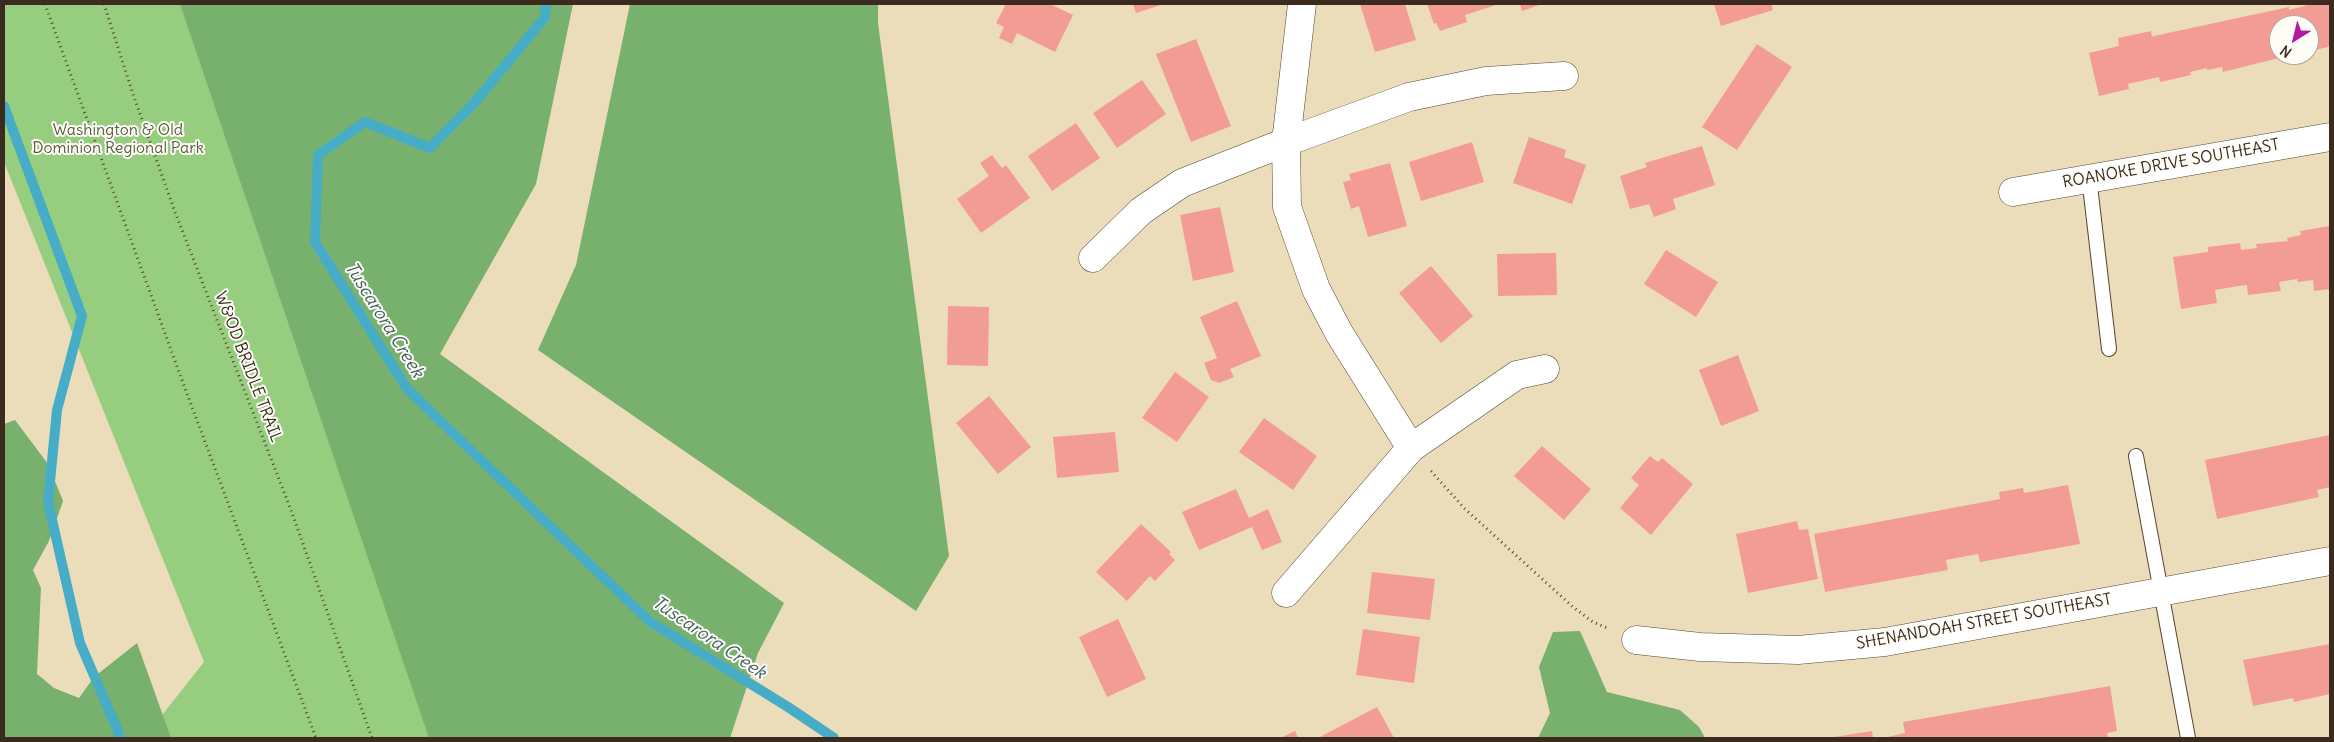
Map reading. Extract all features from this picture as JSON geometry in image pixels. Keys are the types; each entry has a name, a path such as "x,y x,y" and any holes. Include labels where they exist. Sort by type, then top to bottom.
{"street":[{"path":"1302,4 1286,142 1287,208 1316,289 1339,333 1411,448"},
{"path":"1093,258 1141,211 1182,183 1286,142 1409,97 1486,81 1564,76"},
{"name":"ROANOKE DRIVE SOUTHEAST","path":"2013,192 2330,137"},
{"path":"1286,593 1411,448 1517,375 1545,369"},
{"name":"SHENANDOAH STREET SOUTHEAST","path":"1636,640 1700,647 1808,650 1885,642 2330,561"}],"lane":[{"path":"2089,178 2109,349"},
{"path":"2136,456 2188,738"}],"path":[{"path":"45,4 186,391 316,738"},
{"name":"W&OD BRIDLE TRAIL","path":"104,4 133,94 176,212 290,510 372,738"},
{"path":"1411,448 1464,508 1573,606 1593,622 1636,640"}],"green space":[{"name":"Washington & Old Dominion Regional Park","path":"4,4 191,4 458,738 144,738 204,662 4,162"},
{"path":"180,4 573,4 536,184 440,354 784,603 758,653 730,738 429,738"},
{"path":"630,4 878,4 878,23 949,556 916,611 538,350 576,265"},
{"path":"15,420 48,464 63,501 49,541 33,570 41,588 37,674 54,688 79,698 94,677 137,643 171,738 4,738 4,424"},
{"path":"1580,631 1607,692 1680,710 1699,727 1705,738 1538,738 1550,713 1539,667 1553,632"}],"building":[{"path":"1006,4 1050,4 1073,15 1055,52 1017,33 1012,44 999,38 1004,27 996,23"},
{"path":"1133,4 1164,4 1136,13"},
{"path":"1360,4 1405,4 1416,40 1375,52"},
{"path":"1427,4 1499,4 1465,15 1467,22 1440,31 1436,23 1434,24"},
{"path":"1520,4 1542,4 1522,11"},
{"path":"1714,4 1771,4 1773,10 1721,26"},
{"path":"2305,4 2330,4 2330,45 2328,47 2319,49 2319,15 2269,15 2269,60 2223,72 2222,67 2207,70 2207,68 2190,72 2191,75 2160,82 2159,77 2128,84 2129,89 2099,96 2089,53 2119,46 2118,38 2151,31 2152,37 2289,7 2289,10 2305,6"},
{"path":"1196,39 1231,126 1191,142 1156,54"},
{"path":"1757,44 1792,67 1737,150 1702,127"},
{"path":"1142,80 1166,114 1117,148 1093,113"},
{"path":"1076,123 1100,158 1052,191 1028,156"},
{"path":"1529,137 1566,150 1564,157 1586,165 1572,204 1513,183"},
{"path":"1472,142 1484,182 1421,201 1409,162"},
{"path":"1702,146 1715,185 1673,199 1676,209 1654,217 1649,204 1630,209 1620,176 1647,167 1645,163"},
{"path":"992,155 1002,168 1006,165 1030,198 981,233 957,199 989,176 980,163"},
{"path":"1390,163 1407,226 1368,237 1359,206 1351,209 1343,182 1351,180 1349,174"},
{"path":"1220,207 1234,272 1193,281 1180,215"},
{"path":"2330,226 2330,289 2314,291 2313,280 2298,282 2297,279 2279,282 2281,291 2248,295 2247,285 2239,286 2215,290 2217,303 2181,309 2173,257 2208,252 2208,247 2240,243 2241,250 2257,248 2256,244 2288,241 2287,238 2301,235 2300,231"},
{"path":"1666,250 1718,282 1696,317 1644,284"},
{"path":"1556,253 1557,295 1498,296 1497,254"},
{"path":"1431,266 1473,316 1441,343 1399,293"},
{"path":"1237,301 1261,356 1230,369 1234,377 1219,383 1211,380 1204,363 1217,358 1200,317"},
{"path":"948,306 989,307 988,366 947,365"},
{"path":"1738,355 1759,411 1721,426 1699,370"},
{"path":"1175,372 1209,397 1177,442 1142,418"},
{"path":"989,396 1031,447 998,474 956,423"},
{"path":"1264,418 1317,456 1293,490 1239,452"},
{"path":"1115,432 1119,472 1057,478 1053,437"},
{"path":"2330,435 2330,487 2317,490 2319,497 2217,519 2205,460"},
{"path":"1542,446 1591,489 1564,520 1514,476"},
{"path":"1650,456 1658,462 1662,458 1693,484 1651,535 1620,508 1639,485 1631,478"},
{"path":"2068,485 2080,544 1980,562 1978,554 1946,560 1948,570 1825,592 1814,534 2000,499 1999,492 2023,488 2024,493"},
{"path":"1236,489 1249,518 1268,509 1282,542 1262,550 1252,527 1199,550 1182,512"},
{"path":"1797,521 1799,530 1808,529 1818,579 1748,593 1736,534"},
{"path":"1141,524 1171,552 1169,554 1175,560 1155,581 1150,576 1127,601 1096,572"},
{"path":"1372,572 1435,579 1430,620 1367,613"},
{"path":"1118,619 1146,679 1107,697 1079,637"},
{"path":"1363,629 1420,637 1414,683 1356,675"},
{"path":"2330,644 2330,694 2294,702 2293,698 2253,706 2243,660"},
{"path":"2110,686 2117,731 2107,733 2108,738 1883,738 1905,733 1903,722"},
{"path":"1377,707 1394,738 1318,738"},
{"path":"1295,731 1298,738 1280,738"},
{"path":"1872,731 1873,738 1834,738 1834,737"}],"waterway":[{"name":"Tuscarora Creek","path":"546,4 545,17 476,101 430,148 365,122 318,155 315,242 407,389 649,621 788,707 834,738"},
{"path":"4,106 82,316 57,410 48,502 80,643 118,731 119,738"}]}
